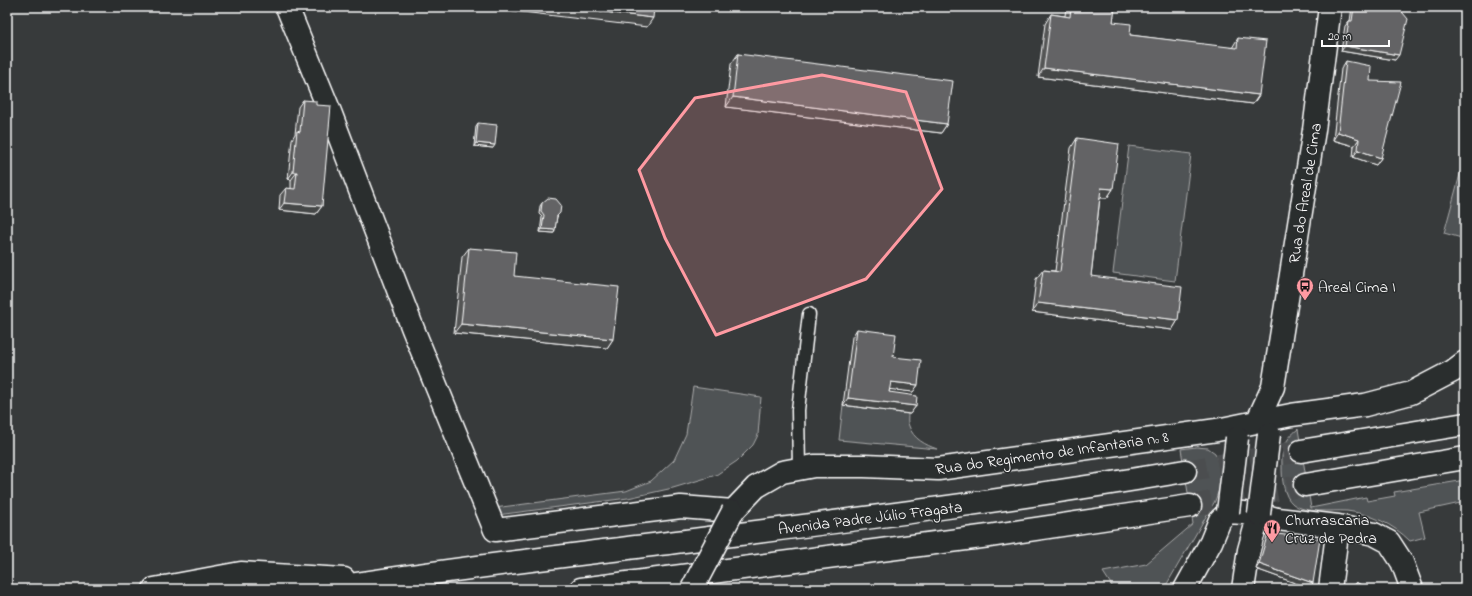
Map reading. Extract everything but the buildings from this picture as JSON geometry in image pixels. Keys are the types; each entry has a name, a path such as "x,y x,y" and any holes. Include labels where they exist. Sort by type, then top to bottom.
{"main road":[{"path":"288,7 413,329 495,530 682,507 732,511"},
{"name":"Rua do Areal de Cima","path":"1263,428 1273,388 1314,130 1330,7"},
{"name":"Rua do Regimento de Infantaria nº 8","path":"696,581 732,511 756,487 782,472 814,466 864,466 938,469 1217,430 1263,428 1291,416 1365,405 1411,393 1452,371 1465,362"},
{"path":"1301,451 1465,424"},
{"path":"1185,589 1211,542 1220,520 1228,512 1237,438 1243,431 1263,428 1260,514 1249,550 1243,589"},
{"path":"1305,485 1465,458"},
{"name":"Avenida Padre Júlio Fragata","path":"373,581 985,502 1080,489 1185,471"},
{"name":"Avenida Padre Júlio Fragata","path":"581,589 696,581 1190,506"},
{"path":"1228,512 1260,514 1277,519 1338,526 1374,534 1389,542 1402,562 1412,589"},
{"path":"1330,589 1338,526"},
{"path":"154,589 241,573 373,581"},
{"path":"325,589 373,581"}],"lane":[{"path":"799,469 798,410 809,314"}],"highlighted area":[{"path":"822,75 906,92 942,189 866,279 716,335 665,238 639,170 695,98"}],"shaded area":[{"path":"1129,146 1191,154 1175,281 1113,273"},
{"path":"1465,156 1465,239 1444,233"},
{"path":"693,387 761,397 758,435 753,445 737,461 716,475 673,488 628,498 497,515 494,508 626,491 651,481 674,460 686,434"},
{"path":"843,405 908,414 908,425 914,435 924,443 937,449 839,440"},
{"path":"1298,429 1311,508 1366,497 1367,501 1395,496 1394,492 1465,480 1465,502 1419,512 1425,537 1410,541 1389,525 1373,517 1356,512 1319,511 1298,507 1290,501 1285,492 1282,455 1287,441"},
{"path":"1196,447 1208,448 1215,453 1220,465 1222,481 1215,501 1164,589 1114,589 1103,572 1146,564 1193,524 1181,449"}],"tunnel":[{"path":"1185,471 1301,451"},
{"path":"1190,506 1305,485"}],"place":[{"name":"Areal Cima I","path":"1305,301"},
{"name":"Churrascaria Cruz de Pedra","path":"1272,543"}]}
